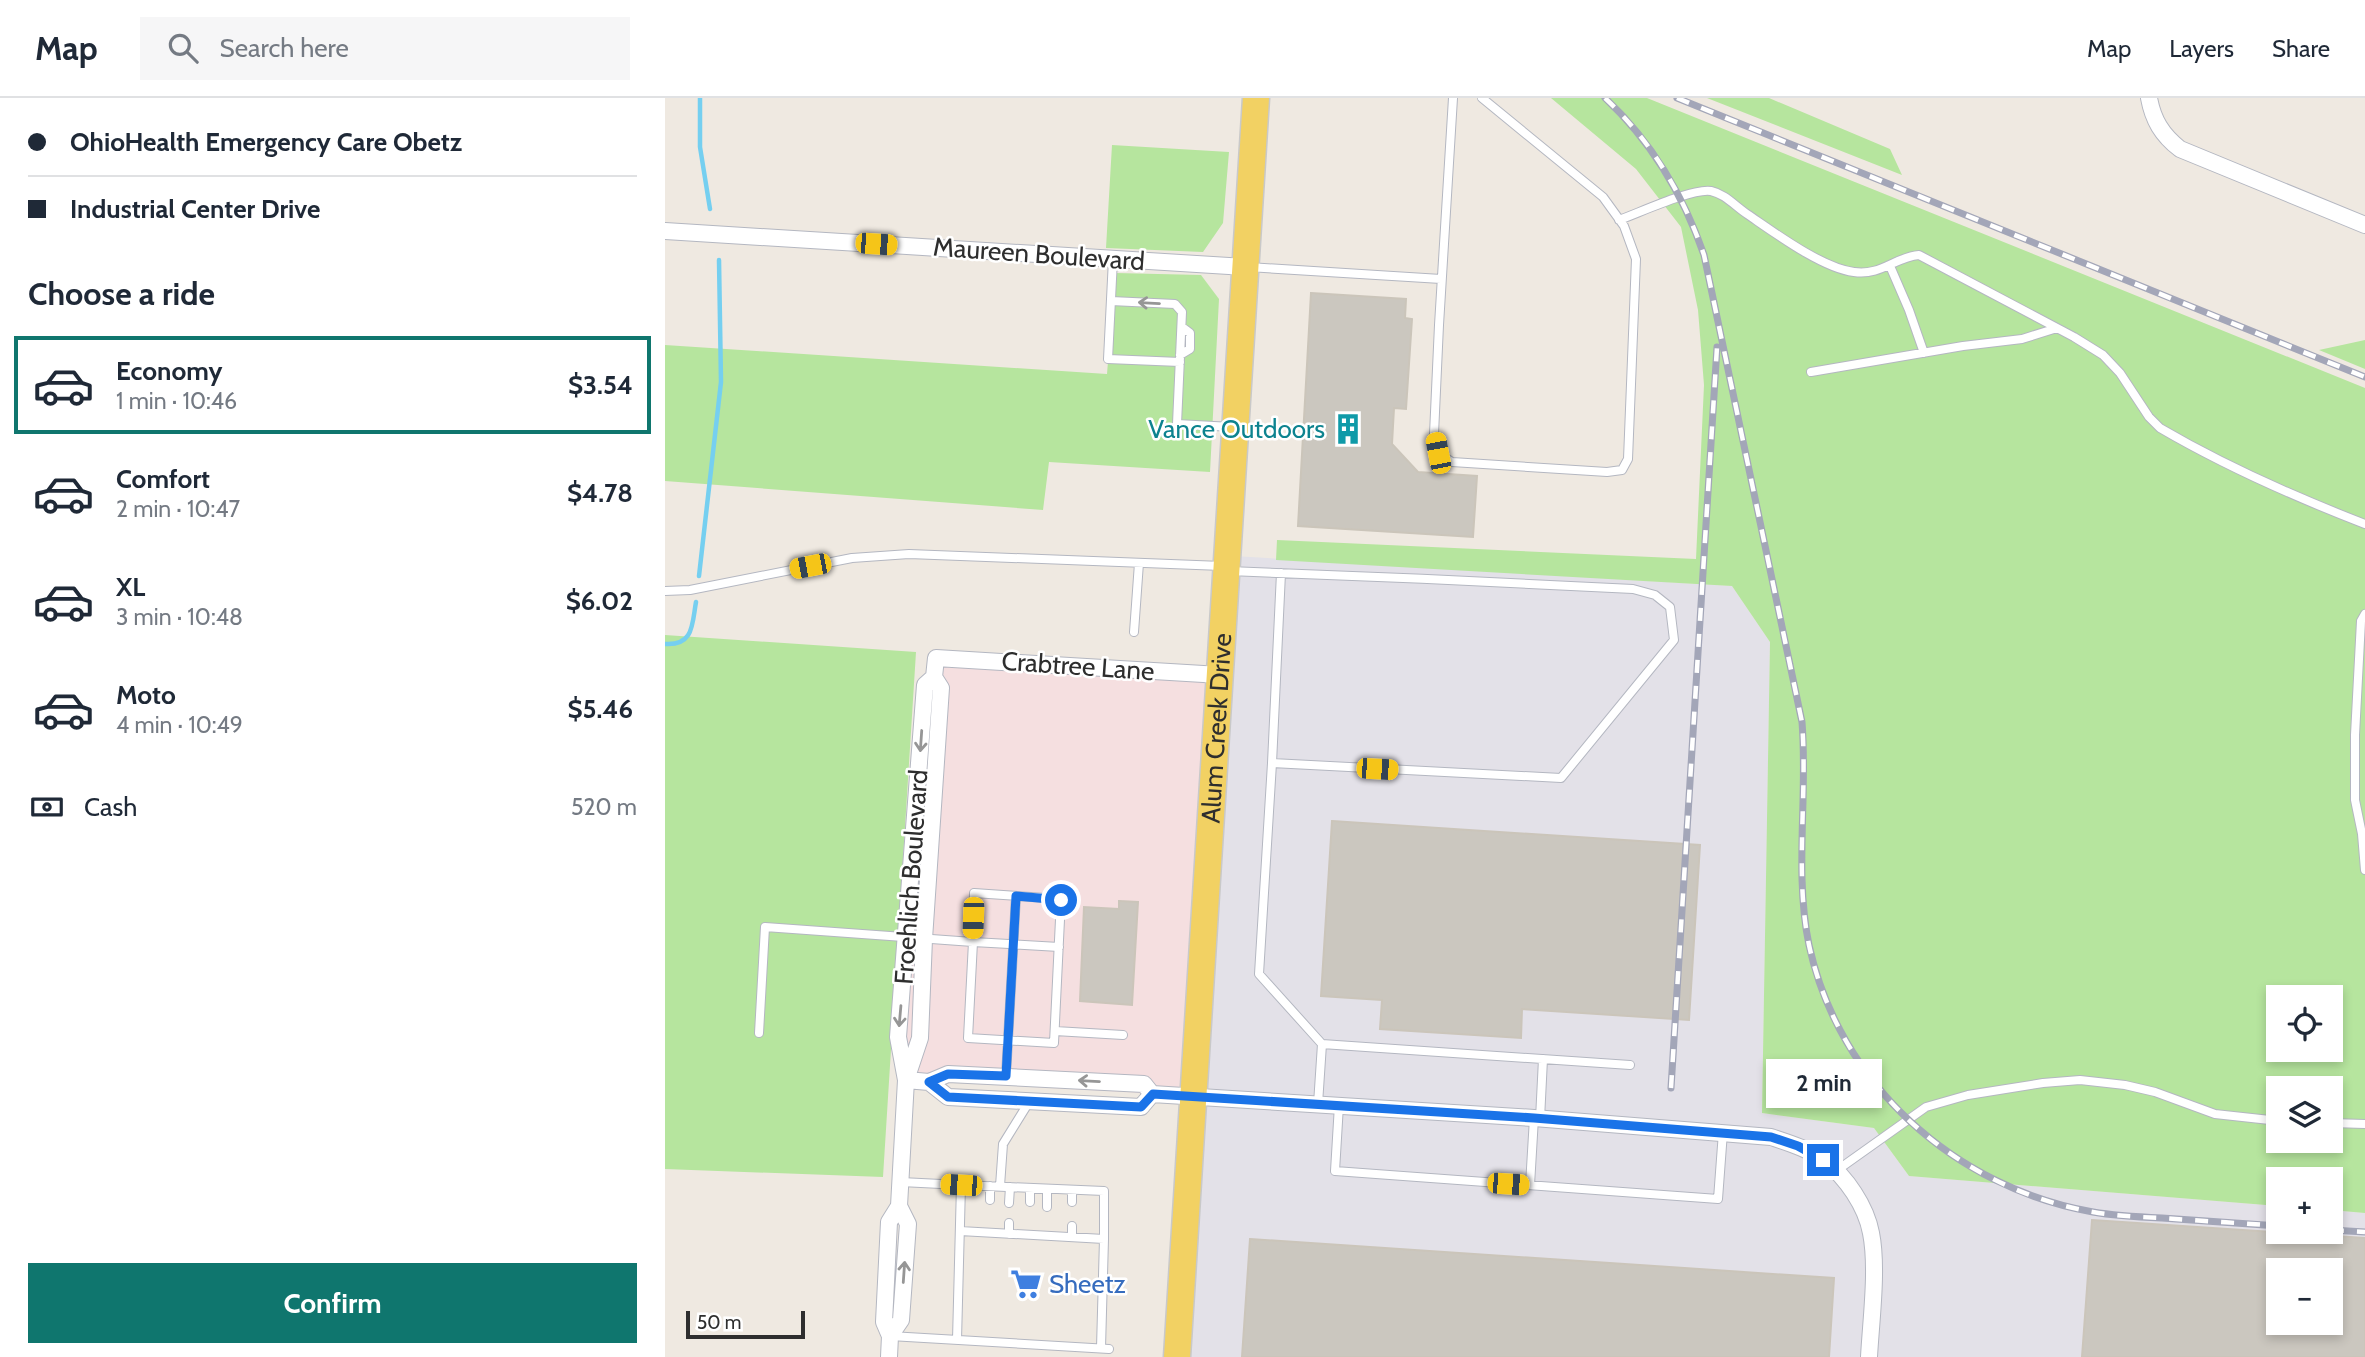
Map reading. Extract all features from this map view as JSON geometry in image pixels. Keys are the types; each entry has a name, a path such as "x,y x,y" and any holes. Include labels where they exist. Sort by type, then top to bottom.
{"main road":[{"name":"Alum Creek Drive","path":"1177,1357 1256,98"}],"street":[{"path":"2151,105 2168,140 2180,149 2365,225"},
{"name":"Maureen Boulevard","path":"665,231 1245,267"},
{"name":"Crabtree Lane","path":"936,657 1220,675"},
{"name":"Froehlich Boulevard","path":"906,1080 920,1038 941,688 934,677 936,657"},
{"name":"Froehlich Boulevard","path":"889,1357 890,1336 884,1322 889,1222 899,1206 906,1080 898,1037 925,685 934,677"},
{"path":"906,1080 929,1082 948,1074 1144,1084 1153,1094 1771,1137 1798,1146 1823,1160 1836,1171 1860,1204 1871,1231 1874,1259 1869,1357"},
{"path":"929,1082 948,1097 1141,1107 1153,1094"}],"lane":[{"path":"1453,98 1434,434 1438,453 1452,462 1607,472 1622,470 1628,458 1636,259 1624,226 1604,197 1482,98"},
{"path":"1619,220 1694,192 1710,191 1726,198 1831,267 1855,273 1877,272 1907,256 1919,255 2103,355 2120,373 2160,428 2255,477 2365,524"},
{"path":"1113,259 1108,359 1180,359"},
{"path":"1890,266 1924,353"},
{"path":"1245,267 1441,279"},
{"path":"1111,301 1175,304 1182,312 1177,424 1235,427"},
{"path":"1811,372 2022,339 2057,328"},
{"path":"665,591 690,590 852,558 909,554 1139,563 1281,573 1633,589 1655,594 1671,607 1674,640 1561,778 1272,763"},
{"path":"1134,632 1139,563"},
{"path":"1281,573 1259,974 1322,1044 1630,1065"},
{"path":"2365,614 2361,621 2355,735 2355,800 2362,834 2365,870"},
{"path":"974,893 1016,896 1061,900 1054,1043 968,1038 974,893"},
{"path":"1006,1076 1016,896"},
{"path":"759,1033 765,927 1059,947"},
{"path":"1055,1031 1123,1035"},
{"path":"1318,1104 1322,1044"},
{"path":"1530,1185 1543,1059"},
{"path":"1836,1171 1926,1107 1968,1095 2043,1083 2080,1080 2125,1085 2155,1092 2215,1114 2266,1120"},
{"path":"1000,1186 1003,1144 1030,1101"},
{"path":"1339,1105 1335,1171 1718,1199 1723,1132"},
{"path":"2343,1123 2365,1124"},
{"path":"890,1336 1105,1349 1104,1191 901,1182"},
{"path":"957,1340 961,1185"},
{"path":"990,1186 990,1200"},
{"path":"1009,1203 1010,1187"},
{"path":"1030,1188 1030,1202"},
{"path":"1047,1207 1048,1189"},
{"path":"1072,1190 1072,1202"},
{"path":"1009,1223 1009,1234"},
{"path":"1047,1226 1047,1236"},
{"path":"1072,1226 1072,1237"},
{"path":"960,1231 989,1229 1009,1234 1030,1230 1047,1236 1104,1239"}],"shaded area":[{"path":"1233,556 1732,586 1770,642 1762,1113 1874,1128 1909,1176 2266,1205 2266,1244 2343,1244 2343,1211 2365,1213 2365,1357 1179,1357"},
{"path":"948,658 1220,675 1195,1096 906,1080 898,1037 925,685"}],"green space":[{"path":"1551,98 1647,98 2365,388 2365,1213 2343,1211 2343,1167 2266,1167 2266,1205 1909,1176 1874,1128 1762,1113 1770,642 1732,586 1276,560 1277,540 1696,559 1704,385 1698,310 1681,227 1636,169"},
{"path":"1707,98 1769,98 1890,149 1902,175"},
{"path":"1112,145 1229,152 1223,223 1203,252 1106,248"},
{"path":"1115,273 1201,275 1219,299 1210,472 1049,462 1043,510 665,481 665,345 1107,374"},
{"path":"2365,340 2365,369 2319,350"},
{"path":"665,635 916,652 883,1177 665,1169"}],"building":[{"name":"Vance Outdoors","path":"1311,293 1406,299 1405,318 1412,319 1406,409 1394,408 1392,444 1418,472 1477,476 1473,537 1298,526"},
{"path":"1332,821 1700,845 1689,1020 1522,1009 1521,1038 1380,1029 1382,1000 1321,996"},
{"path":"1119,901 1138,902 1132,1005 1080,1001 1084,907 1119,909"},
{"path":"2092,1220 2266,1231 2266,1244 2343,1244 2343,1237 2365,1238 2365,1357 2082,1357"},
{"path":"1250,1239 1834,1278 1829,1357 1242,1357"}],"waterway":[{"path":"700,98 700,147 710,209"},
{"path":"699,576 721,382 719,260"},
{"path":"665,644 682,641 690,632 696,602"}],"railway":[{"path":"1605,98 1637,133 1664,170 1686,211 1704,255 1802,722 1802,890 1809,945 1824,995 1847,1042 1876,1084 1911,1122 1950,1154 1995,1180 2042,1199 2093,1212 2266,1225"},
{"path":"1677,98 2365,377"},
{"path":"1671,1088 1717,347"},
{"path":"2343,1231 2365,1232"}],"place":[{"name":"Vance Outdoors","path":"1348,429"},
{"name":"Sheetz","path":"1026,1284"}],"route":[{"path":"1061,900 1016,896 1006,1076 948,1074 929,1082 948,1097 1141,1107 1153,1094 1534,1118 1771,1137 1798,1146 1823,1160"}]}
